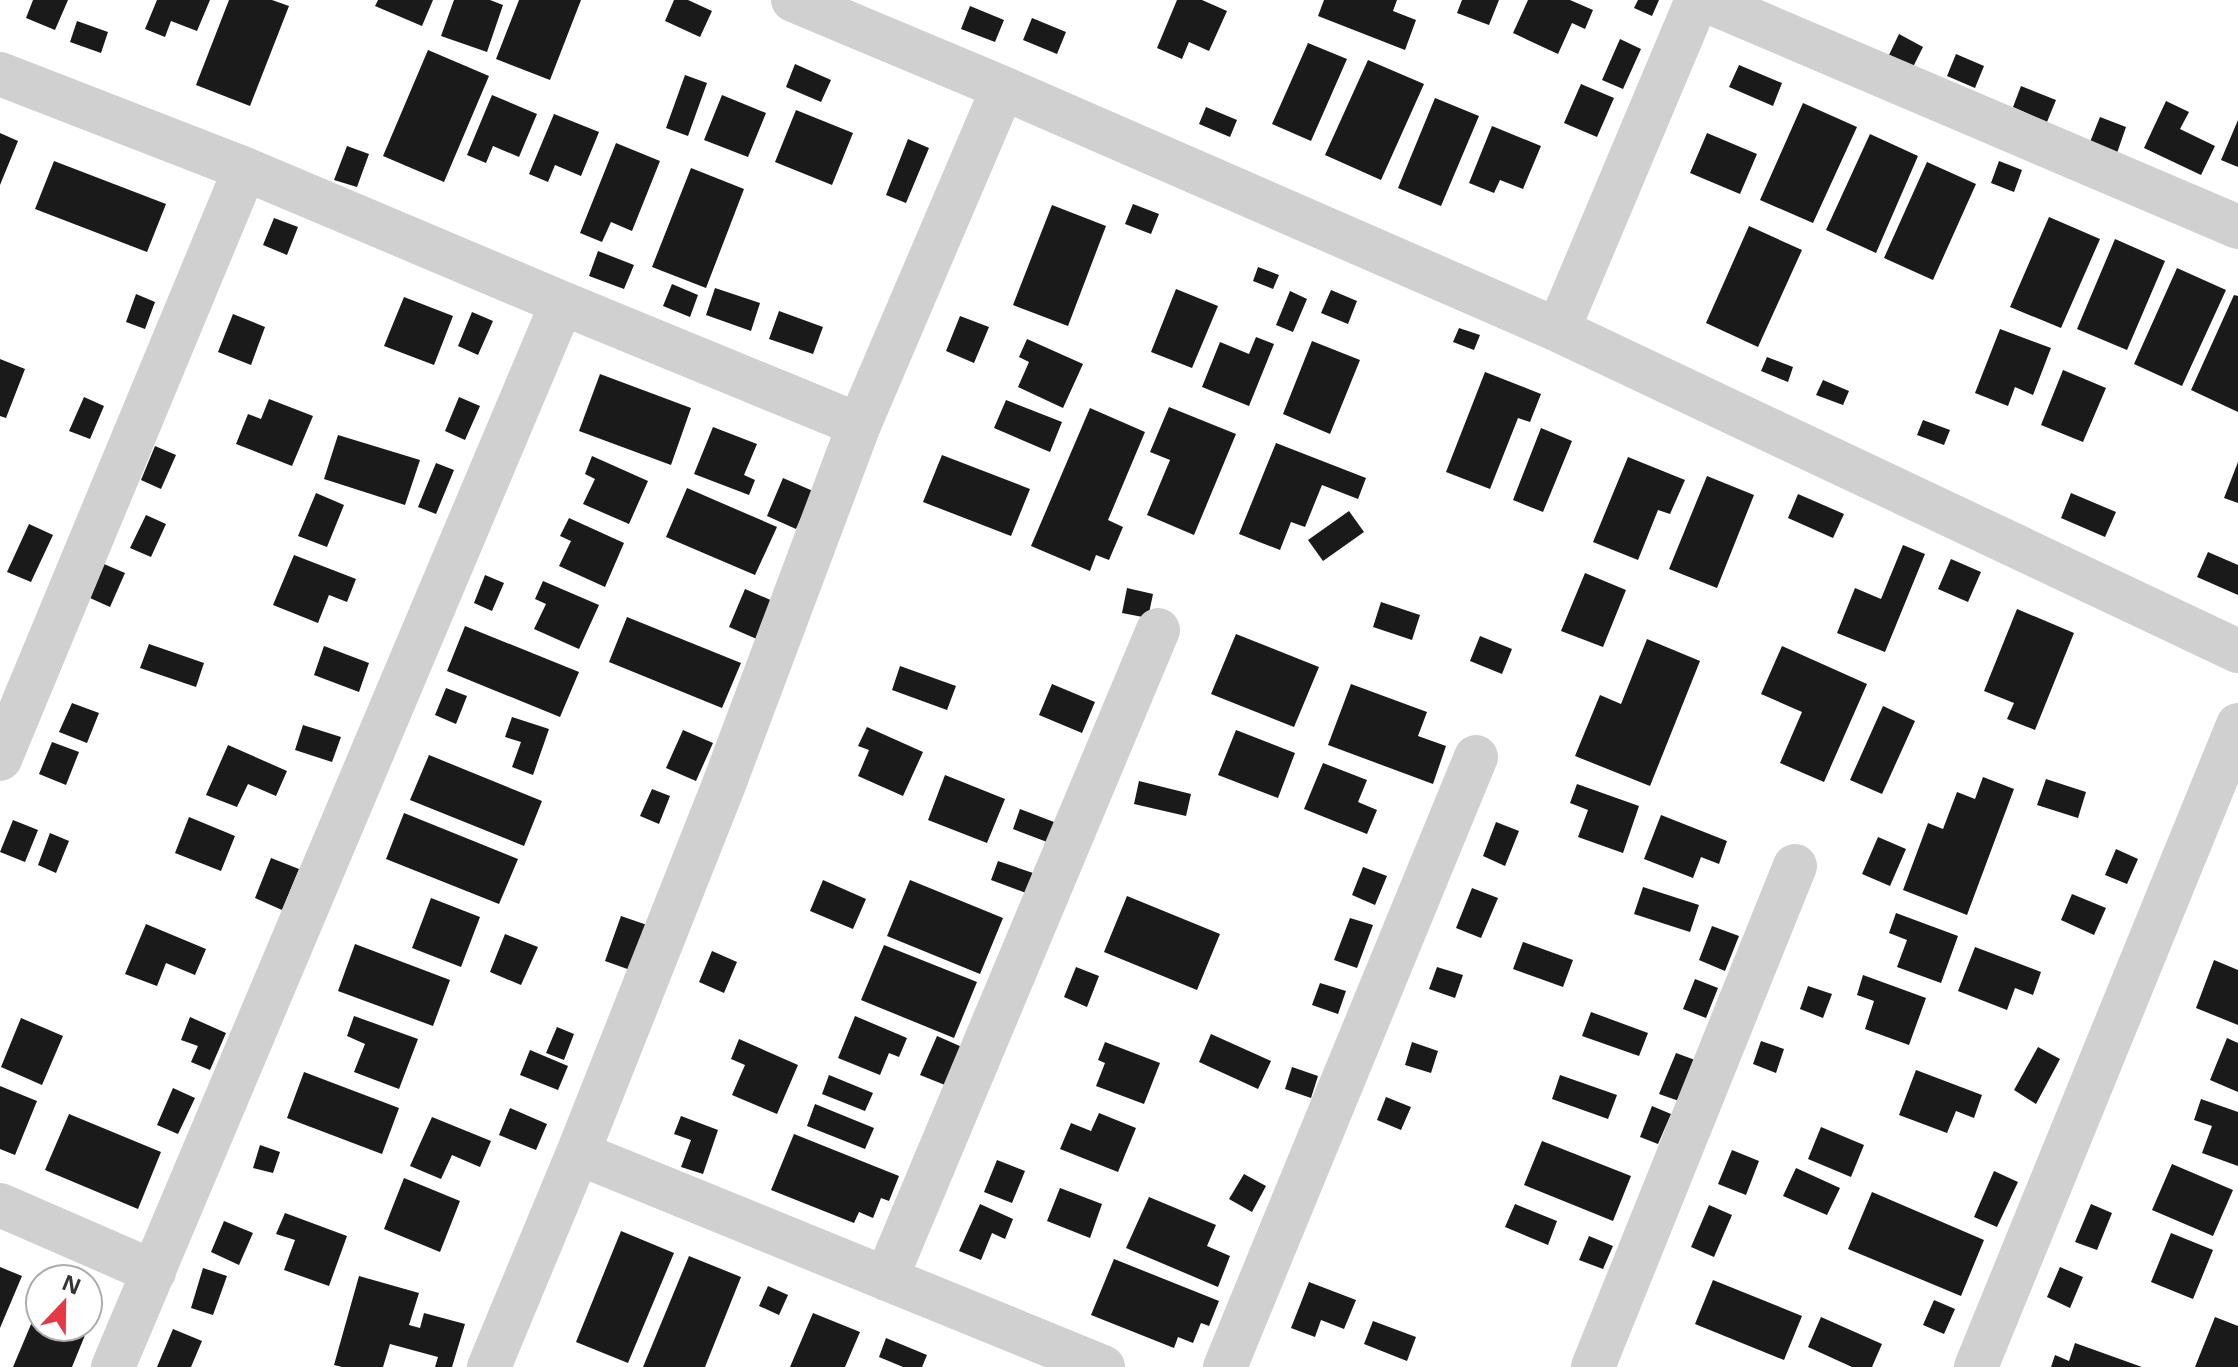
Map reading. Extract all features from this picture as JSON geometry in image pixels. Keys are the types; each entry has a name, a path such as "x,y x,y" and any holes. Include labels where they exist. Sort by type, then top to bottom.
{"street":[{"path":"793,0 1558,330 2238,651"},
{"path":"1558,330 1697,0"},
{"path":"1705,0 2238,227"},
{"path":"0,74 245,169 859,425"},
{"path":"489,1367 578,1153 723,787 859,425 1003,88"},
{"path":"0,759 245,169"},
{"path":"113,1367 562,303"},
{"path":"886,1279 1158,630"},
{"path":"1976,1367 2238,725"},
{"path":"1225,1367 1476,757"},
{"path":"1593,1367 1795,866"},
{"path":"578,1153 1103,1367"},
{"path":"0,1205 154,1272"}],"building":[{"path":"33,0 68,0 55,30 26,18"},
{"path":"157,0 210,0 197,31 171,21 165,37 145,29"},
{"path":"229,0 272,0 289,6 250,106 196,85"},
{"path":"378,0 433,0 422,26 375,6"},
{"path":"454,0 490,0 503,5 487,52 441,36"},
{"path":"519,0 581,0 550,80 496,59"},
{"path":"674,0 688,0 712,11 700,37 665,21"},
{"path":"1177,0 1202,0 1227,11 1209,51 1189,42 1182,59 1157,48"},
{"path":"1324,0 1397,0 1393,11 1416,20 1405,50 1318,16"},
{"path":"1462,0 1499,0 1489,25 1457,13"},
{"path":"1528,0 1570,0 1593,10 1585,29 1572,23 1558,54 1513,33"},
{"path":"1638,0 1659,0 1652,16 1634,8"},
{"path":"970,6 1004,20 995,42 961,29"},
{"path":"1032,18 1066,32 1057,54 1023,40"},
{"path":"77,21 108,32 101,53 70,42"},
{"path":"1899,34 1923,47 1913,67 1889,55"},
{"path":"1620,39 1641,49 1623,89 1602,80"},
{"path":"1308,43 1347,59 1311,141 1272,124"},
{"path":"428,50 489,76 444,182 383,156"},
{"path":"1956,54 1984,66 1975,88 1947,76"},
{"path":"1368,60 1424,84 1381,180 1325,155"},
{"path":"795,64 831,80 821,102 786,87"},
{"path":"1739,65 1782,83 1773,106 1729,87"},
{"path":"685,75 707,83 688,136 666,128"},
{"path":"1581,84 1614,98 1597,137 1564,123"},
{"path":"2021,86 2056,100 2047,122 2013,107"},
{"path":"492,95 537,114 519,157 493,146 486,163 467,155"},
{"path":"722,95 766,113 748,157 704,140"},
{"path":"1435,98 1479,116 1441,206 1398,188"},
{"path":"2166,101 2189,112 2180,129 2215,146 2201,175 2144,148"},
{"path":"1803,103 1857,127 1813,223 1760,200"},
{"path":"1206,107 1237,120 1230,137 1199,124"},
{"path":"796,110 853,133 832,185 775,162"},
{"path":"554,114 599,132 581,176 555,165 548,182 529,174"},
{"path":"2100,117 2126,127 2116,156 2088,147"},
{"path":"2238,120 2238,167 2221,160"},
{"path":"1492,126 1541,146 1523,189 1500,180 1494,193 1469,183"},
{"path":"0,133 18,141 0,185"},
{"path":"1707,133 1757,154 1740,194 1690,173"},
{"path":"1870,134 1918,156 1876,253 1826,230"},
{"path":"908,139 929,148 906,203 886,195"},
{"path":"616,143 660,161 632,231 611,222 602,242 580,233"},
{"path":"347,146 369,154 357,187 334,180"},
{"path":"54,161 166,204 147,252 35,209"},
{"path":"1999,161 2022,170 2014,192 1991,183"},
{"path":"1927,162 1976,184 1933,280 1884,258"},
{"path":"691,168 744,189 706,288 652,267"},
{"path":"1133,204 1159,214 1151,234 1125,224"},
{"path":"1052,205 1106,226 1068,326 1013,305"},
{"path":"2049,217 2100,239 2061,328 2010,307"},
{"path":"274,218 298,227 287,255 263,245"},
{"path":"1749,226 1802,250 1758,347 1706,323"},
{"path":"2115,239 2165,261 2127,350 2077,329"},
{"path":"598,251 634,265 624,289 589,276"},
{"path":"1258,267 1279,275 1273,289 1253,281"},
{"path":"2177,268 2226,290 2182,386 2134,364"},
{"path":"672,284 698,295 690,317 663,306"},
{"path":"715,288 760,303 751,331 706,315"},
{"path":"1176,289 1218,306 1192,368 1151,352"},
{"path":"1331,290 1357,301 1348,324 1321,313"},
{"path":"1290,291 1307,299 1293,332 1276,325"},
{"path":"136,294 155,302 145,329 126,322"},
{"path":"2234,295 2238,296 2238,412 2191,390"},
{"path":"404,297 453,316 434,365 384,346"},
{"path":"779,311 823,327 813,354 769,339"},
{"path":"472,312 493,321 478,355 458,346"},
{"path":"233,314 265,327 251,365 218,352"},
{"path":"960,316 989,327 974,363 946,351"},
{"path":"1459,328 1480,335 1474,350 1453,342"},
{"path":"2000,329 2051,348 2033,395 2015,387 2008,406 1975,393"},
{"path":"1256,337 1274,344 1249,406 1202,387 1220,342 1249,354"},
{"path":"1027,339 1083,364 1063,408 1018,387 1029,362 1019,357"},
{"path":"1312,341 1360,360 1330,434 1283,414"},
{"path":"1767,357 1793,367 1788,382 1761,371"},
{"path":"0,359 25,369 6,418 0,416"},
{"path":"2063,370 2106,388 2083,442 2041,425"},
{"path":"1485,372 1541,394 1530,422 1518,418 1490,489 1446,472"},
{"path":"600,374 691,408 671,465 579,431"},
{"path":"1823,380 1849,391 1843,405 1816,395"},
{"path":"84,397 104,406 90,439 69,431"},
{"path":"459,397 480,406 465,440 445,431"},
{"path":"269,399 313,416 292,466 236,444 248,414 261,419"},
{"path":"1006,400 1062,422 1050,452 994,428"},
{"path":"1169,407 1236,434 1194,535 1147,515 1170,460 1150,452"},
{"path":"1090,408 1145,432 1108,520 1123,527 1109,560 1096,555 1090,571 1031,546"},
{"path":"1923,420 1950,430 1944,445 1917,435"},
{"path":"713,427 757,444 744,475 755,480 749,495 694,474"},
{"path":"1541,428 1572,441 1543,512 1513,500"},
{"path":"338,435 420,460 405,505 324,479"},
{"path":"1276,443 1366,478 1358,499 1322,485 1305,527 1291,522 1280,550 1239,534"},
{"path":"155,446 176,455 161,489 141,480"},
{"path":"942,455 1030,489 1011,536 923,502"},
{"path":"592,456 648,481 629,524 583,504 595,479 585,474"},
{"path":"1628,457 1685,480 1670,514 1658,510 1638,560 1593,542"},
{"path":"2238,462 2238,503 2224,498"},
{"path":"436,463 454,470 436,514 418,507"},
{"path":"1707,476 1754,495 1717,588 1669,569"},
{"path":"783,478 813,491 796,529 767,516"},
{"path":"687,488 777,527 755,575 666,537"},
{"path":"316,493 344,505 327,547 298,536"},
{"path":"2071,493 2116,512 2105,537 2061,518"},
{"path":"1798,494 1844,514 1833,538 1788,518"},
{"path":"1349,511 1364,532 1323,561 1308,540"},
{"path":"146,515 166,524 151,557 130,548"},
{"path":"569,518 624,543 605,587 559,566 571,541 560,536"},
{"path":"29,524 53,535 31,582 7,572"},
{"path":"1903,545 1925,554 1885,652 1837,633 1855,588 1881,599"},
{"path":"2208,552 2238,565 2238,595 2197,577"},
{"path":"294,555 356,579 347,602 329,595 318,623 273,605"},
{"path":"1951,559 1981,572 1968,602 1938,589"},
{"path":"104,564 125,573 110,607 90,598"},
{"path":"1585,573 1626,590 1603,647 1561,631"},
{"path":"485,575 504,583 492,611 474,603"},
{"path":"543,581 599,605 579,649 534,629 546,604 535,599"},
{"path":"1127,588 1153,594 1148,618 1122,613"},
{"path":"745,589 775,602 759,640 729,627"},
{"path":"1381,602 1420,615 1412,640 1373,627"},
{"path":"2017,609 2074,633 2035,730 2007,719 2014,703 1984,691"},
{"path":"627,617 741,663 722,708 609,662"},
{"path":"465,626 579,672 560,717 447,671"},
{"path":"1236,634 1319,667 1294,727 1211,694"},
{"path":"1480,636 1512,649 1502,674 1470,661"},
{"path":"1647,639 1700,661 1650,786 1575,756 1600,695 1621,704"},
{"path":"149,644 204,663 196,687 140,668"},
{"path":"324,646 369,663 359,692 314,675"},
{"path":"1782,646 1867,684 1824,782 1780,763 1802,712 1761,694"},
{"path":"900,666 956,686 947,710 892,690"},
{"path":"1052,684 1095,702 1082,733 1039,715"},
{"path":"1351,684 1427,712 1418,736 1446,746 1433,784 1328,745"},
{"path":"446,688 467,696 456,724 435,715"},
{"path":"72,703 99,713 87,743 59,732"},
{"path":"1883,706 1915,721 1882,794 1850,780"},
{"path":"512,717 549,729 533,775 512,767 521,742 505,737"},
{"path":"303,725 341,737 332,762 295,750"},
{"path":"867,727 923,752 903,796 858,776 869,750 858,746"},
{"path":"683,730 713,743 696,781 666,768"},
{"path":"1236,730 1295,753 1278,798 1218,775"},
{"path":"52,742 79,752 66,785 39,774"},
{"path":"228,745 287,771 276,796 248,784 237,807 206,795"},
{"path":"429,755 542,801 524,846 410,800"},
{"path":"1323,763 1367,780 1358,802 1377,810 1367,834 1304,809"},
{"path":"945,775 1005,799 987,843 928,820"},
{"path":"1983,777 2014,789 1967,915 1903,890 1928,823 1943,829 1957,792 1975,799"},
{"path":"2046,779 2086,792 2078,818 2037,805"},
{"path":"1139,781 1191,794 1186,816 1134,804"},
{"path":"1577,784 1639,806 1623,853 1578,837 1588,810 1570,803"},
{"path":"652,789 670,796 659,824 640,816"},
{"path":"1020,809 1054,822 1047,842 1013,829"},
{"path":"404,813 518,859 499,904 386,859"},
{"path":"1661,815 1727,841 1719,864 1701,857 1693,878 1644,859"},
{"path":"189,817 235,836 221,871 175,853"},
{"path":"13,820 38,830 25,862 0,852"},
{"path":"1496,822 1519,831 1505,866 1483,856"},
{"path":"50,833 69,841 56,873 38,865"},
{"path":"1878,837 1906,849 1890,886 1862,874"},
{"path":"2116,849 2138,859 2127,884 2105,875"},
{"path":"271,858 299,869 282,910 255,898"},
{"path":"998,861 1033,873 1026,893 991,880"},
{"path":"1363,867 1387,876 1375,905 1352,895"},
{"path":"823,880 866,899 853,929 810,911"},
{"path":"910,880 1003,918 980,974 887,936"},
{"path":"1643,887 1699,905 1690,932 1634,914"},
{"path":"1472,888 1498,898 1481,938 1456,928"},
{"path":"2072,894 2106,908 2094,935 2061,920"},
{"path":"1127,896 1220,934 1197,990 1104,952"},
{"path":"431,898 480,917 461,967 412,948"},
{"path":"1896,913 1958,936 1941,983 1897,967 1907,940 1889,933"},
{"path":"621,916 650,926 633,971 605,961"},
{"path":"1350,918 1373,925 1357,968 1334,960"},
{"path":"146,924 206,949 195,975 166,963 157,986 125,974"},
{"path":"1712,926 1739,936 1725,971 1699,960"},
{"path":"505,934 538,947 521,985 490,972"},
{"path":"1523,942 1573,960 1563,987 1513,969"},
{"path":"355,944 450,980 433,1026 338,991"},
{"path":"884,945 977,982 954,1038 861,1000"},
{"path":"1975,947 2041,972 2033,995 2015,988 2007,1010 1958,991"},
{"path":"712,951 737,962 724,993 699,982"},
{"path":"2214,960 2238,970 2238,1025 2196,1008"},
{"path":"1076,967 1099,976 1087,1007 1064,997"},
{"path":"1437,967 1463,975 1455,998 1429,989"},
{"path":"1863,975 1926,998 1909,1045 1865,1029 1874,1001 1857,995"},
{"path":"1695,979 1718,988 1706,1018 1683,1009"},
{"path":"1320,983 1346,991 1338,1014 1312,1005"},
{"path":"1808,986 1832,994 1823,1018 1800,1009"},
{"path":"1591,1012 1648,1033 1639,1056 1582,1036"},
{"path":"354,1016 418,1039 399,1089 354,1072 365,1044 347,1036"},
{"path":"855,1016 907,1038 899,1057 889,1053 880,1075 838,1058"},
{"path":"190,1017 226,1033 210,1070 191,1062 198,1046 181,1040"},
{"path":"21,1018 63,1036 42,1085 1,1067"},
{"path":"557,1027 574,1034 564,1060 546,1053"},
{"path":"1211,1034 1271,1061 1258,1089 1199,1062"},
{"path":"937,1036 962,1047 945,1085 920,1075"},
{"path":"2227,1038 2238,1043 2238,1092 2210,1080"},
{"path":"739,1039 798,1065 777,1114 732,1095 745,1065 731,1059"},
{"path":"1761,1041 1784,1049 1776,1073 1753,1064"},
{"path":"1105,1042 1160,1063 1144,1104 1096,1086 1105,1063 1098,1060"},
{"path":"1412,1042 1438,1051 1431,1073 1405,1065"},
{"path":"2038,1047 2060,1059 2036,1104 2014,1090"},
{"path":"530,1050 568,1066 558,1090 520,1075"},
{"path":"1676,1053 1695,1060 1679,1101 1659,1094"},
{"path":"1292,1067 1318,1076 1311,1098 1285,1089"},
{"path":"1916,1070 1982,1095 1974,1118 1956,1111 1947,1133 1899,1115"},
{"path":"304,1072 399,1108 382,1154 287,1118"},
{"path":"829,1075 873,1093 865,1111 822,1094"},
{"path":"1560,1075 1617,1095 1608,1119 1552,1099"},
{"path":"0,1086 37,1101 15,1155 0,1149"},
{"path":"173,1088 195,1098 178,1134 157,1125"},
{"path":"1386,1097 1411,1107 1401,1130 1377,1120"},
{"path":"2201,1099 2238,1112 2238,1166 2202,1153 2212,1126 2194,1120"},
{"path":"815,1104 874,1128 865,1149 807,1126"},
{"path":"1652,1106 1671,1114 1658,1144 1640,1137"},
{"path":"510,1108 547,1124 536,1150 499,1135"},
{"path":"1099,1113 1136,1128 1118,1172 1060,1149 1071,1123 1091,1131"},
{"path":"69,1114 161,1152 138,1209 45,1170"},
{"path":"681,1116 718,1130 703,1174 681,1167 691,1140 674,1134"},
{"path":"432,1117 491,1141 480,1167 452,1155 441,1179 410,1166"},
{"path":"1821,1127 1864,1145 1851,1177 1808,1159"},
{"path":"794,1134 899,1176 889,1201 881,1198 873,1218 859,1212 854,1223 771,1190"},
{"path":"1542,1141 1631,1176 1613,1221 1524,1185"},
{"path":"260,1145 280,1152 273,1173 253,1168"},
{"path":"1732,1150 1759,1161 1746,1195 1718,1184"},
{"path":"997,1160 1025,1171 1012,1203 984,1192"},
{"path":"2172,1164 2233,1190 2213,1236 2152,1210"},
{"path":"1796,1168 1840,1188 1827,1215 1783,1196"},
{"path":"1994,1171 2018,1182 1997,1227 1974,1217"},
{"path":"1244,1174 1266,1186 1252,1212 1229,1199"},
{"path":"404,1178 460,1201 440,1252 384,1229"},
{"path":"1060,1188 1102,1204 1090,1238 1047,1221"},
{"path":"1872,1192 1984,1240 1961,1296 1848,1249"},
{"path":"1149,1197 1216,1225 1207,1246 1230,1256 1218,1287 1126,1248"},
{"path":"980,1204 1013,1219 1005,1239 992,1233 981,1260 959,1251"},
{"path":"1515,1204 1557,1221 1548,1245 1505,1227"},
{"path":"2091,1204 2112,1213 2097,1250 2075,1242"},
{"path":"1709,1205 1732,1215 1714,1257 1691,1247"},
{"path":"285,1213 347,1236 329,1286 284,1270 295,1240 276,1234"},
{"path":"224,1221 253,1233 239,1265 211,1252"},
{"path":"621,1231 674,1253 628,1363 576,1342"},
{"path":"2171,1233 2213,1250 2193,1299 2151,1282"},
{"path":"1589,1236 1613,1246 1603,1269 1579,1260"},
{"path":"689,1256 741,1277 705,1367 643,1367"},
{"path":"1114,1259 1219,1301 1209,1326 1201,1323 1193,1343 1178,1337 1174,1348 1091,1315"},
{"path":"0,1267 22,1276 0,1328"},
{"path":"2060,1267 2083,1277 2070,1308 2047,1297"},
{"path":"203,1268 227,1276 213,1315 191,1308"},
{"path":"359,1276 419,1293 409,1325 420,1328 424,1313 465,1324 452,1367 435,1367 438,1357 390,1344 383,1367 334,1365"},
{"path":"1713,1280 1802,1316 1784,1360 1695,1324"},
{"path":"1309,1282 1356,1300 1344,1329 1321,1320 1315,1337 1291,1328"},
{"path":"768,1286 788,1295 779,1315 759,1306"},
{"path":"1934,1300 1955,1309 1944,1334 1923,1325"},
{"path":"813,1313 860,1332 845,1367 790,1367"},
{"path":"1821,1317 1882,1344 1872,1367 1852,1367 1808,1347"},
{"path":"2215,1317 2238,1326 2238,1367 2195,1367"},
{"path":"1373,1321 1416,1337 1407,1361 1364,1344"},
{"path":"173,1329 202,1341 191,1367 157,1367"},
{"path":"886,1338 927,1355 922,1367 903,1367 879,1357"},
{"path":"24,1341 82,1343 72,1367 13,1367"},
{"path":"2075,1343 2142,1367 2051,1367 2055,1355 2069,1361"}]}
